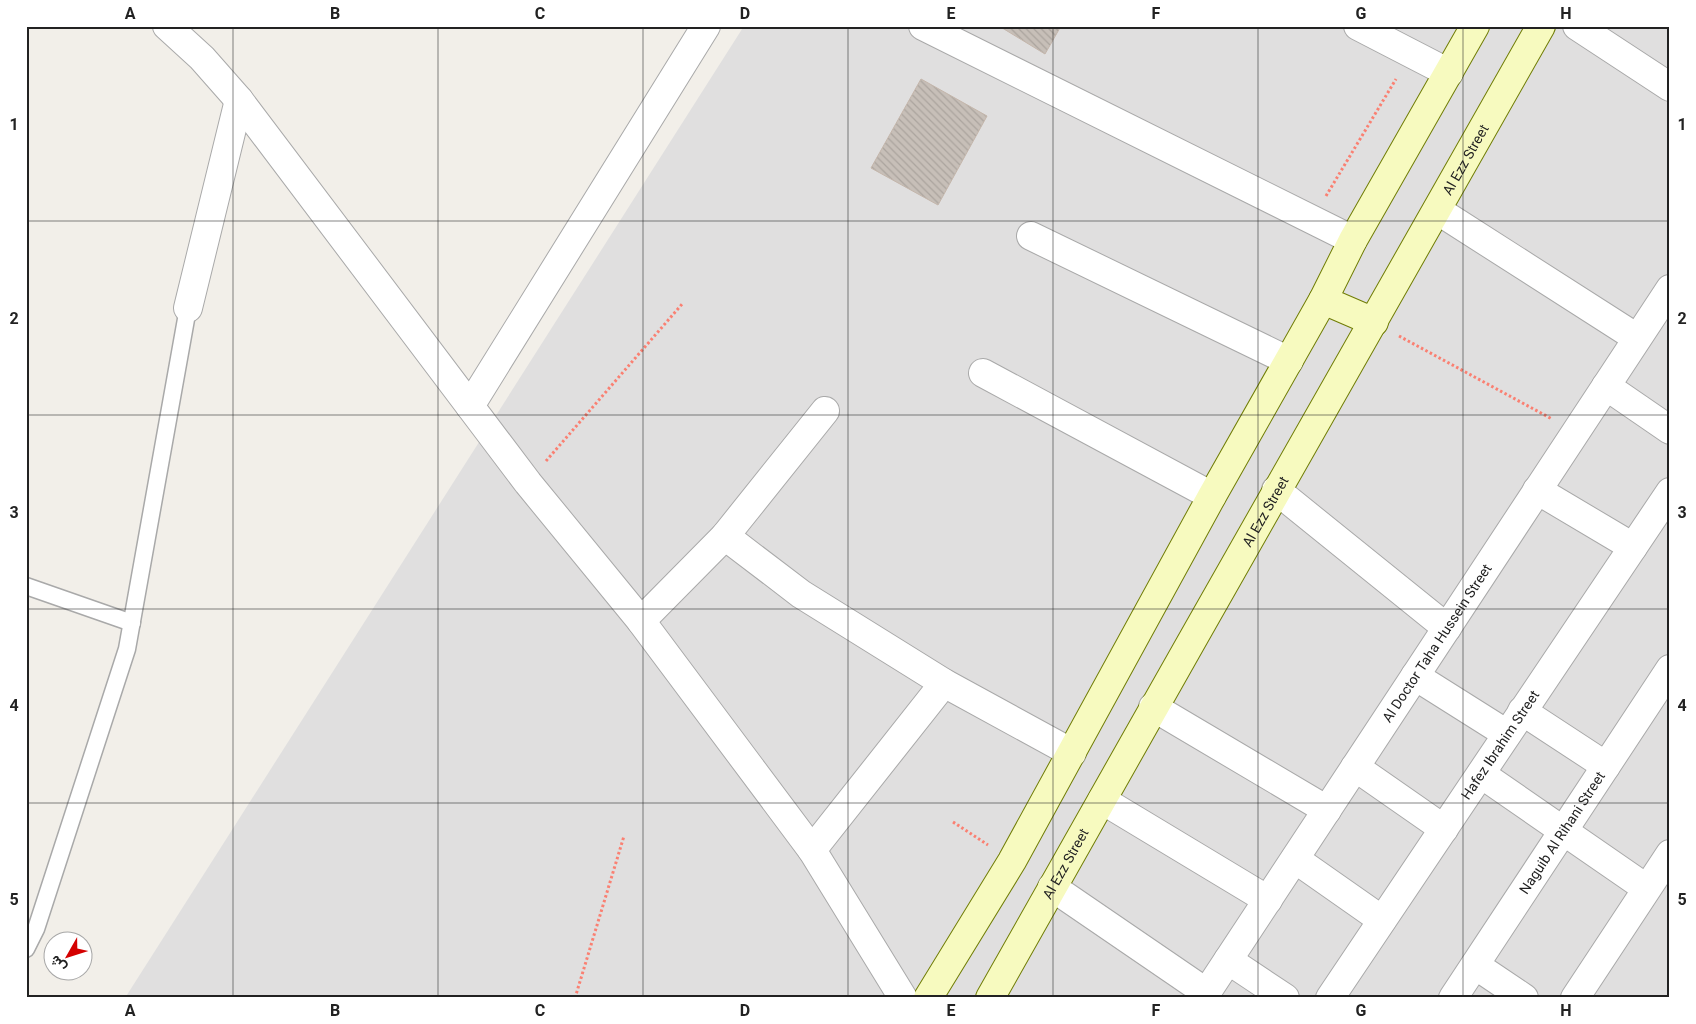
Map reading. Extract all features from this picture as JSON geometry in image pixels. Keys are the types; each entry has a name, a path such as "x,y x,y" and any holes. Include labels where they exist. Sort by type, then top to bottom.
{"main road":[{"path":"928,998 1012,861 1212,496 1323,300 1353,240 1475,26"},
{"name":"Al Ezz Street","path":"990,998 1540,26"},
{"path":"1323,300 1374,322"}],"street":[{"path":"167,26 202,58 239,100 528,483 641,621 812,850 903,998"},
{"path":"470,406 706,26"},
{"path":"923,26 1353,240"},
{"path":"1358,26 1448,73"},
{"path":"1577,26 1666,77"},
{"path":"188,308 239,100"},
{"path":"1437,210 1637,338"},
{"path":"1031,236 1289,361"},
{"name":"Al Doctor Taha Hussein Street","path":"1205,995 1670,289"},
{"path":"983,373 1212,496"},
{"path":"1606,386 1670,430"},
{"path":"641,621 726,536 825,411"},
{"path":"1276,490 1447,628"},
{"path":"1537,490 1633,547"},
{"name":"Hafez Ibrahim Street","path":"1330,998 1670,492"},
{"path":"726,536 801,594 944,683 1072,753"},
{"name":"Naguib Al Rihani Street","path":"1453,998 1670,669"},
{"path":"1415,676 1507,734"},
{"path":"812,850 944,683"},
{"path":"1153,707 1327,810"},
{"path":"1522,711 1606,766"},
{"path":"1355,767 1444,829"},
{"path":"1480,774 1646,888"},
{"path":"1102,800 1268,900"},
{"path":"1575,998 1670,854"},
{"path":"1295,859 1382,920"},
{"path":"1052,888 1205,995"},
{"path":"1228,960 1285,998"},
{"path":"1475,965 1524,998"}],"lane":[{"path":"26,949 39,920 124,658 132,623 188,308"},
{"path":"26,586 132,623"}],"path":[{"path":"1312,220 1411,54"},
{"path":"528,483 683,303"},
{"path":"1374,322 1576,432"},
{"path":"953,822 1012,861"},
{"path":"575,998 624,836"}],"shaded area":[{"path":"744,26 1670,26 1670,998 125,998"}],"building":[{"path":"999,26 1061,26 1045,54"},
{"path":"921,79 987,116 938,205 871,168"}]}
